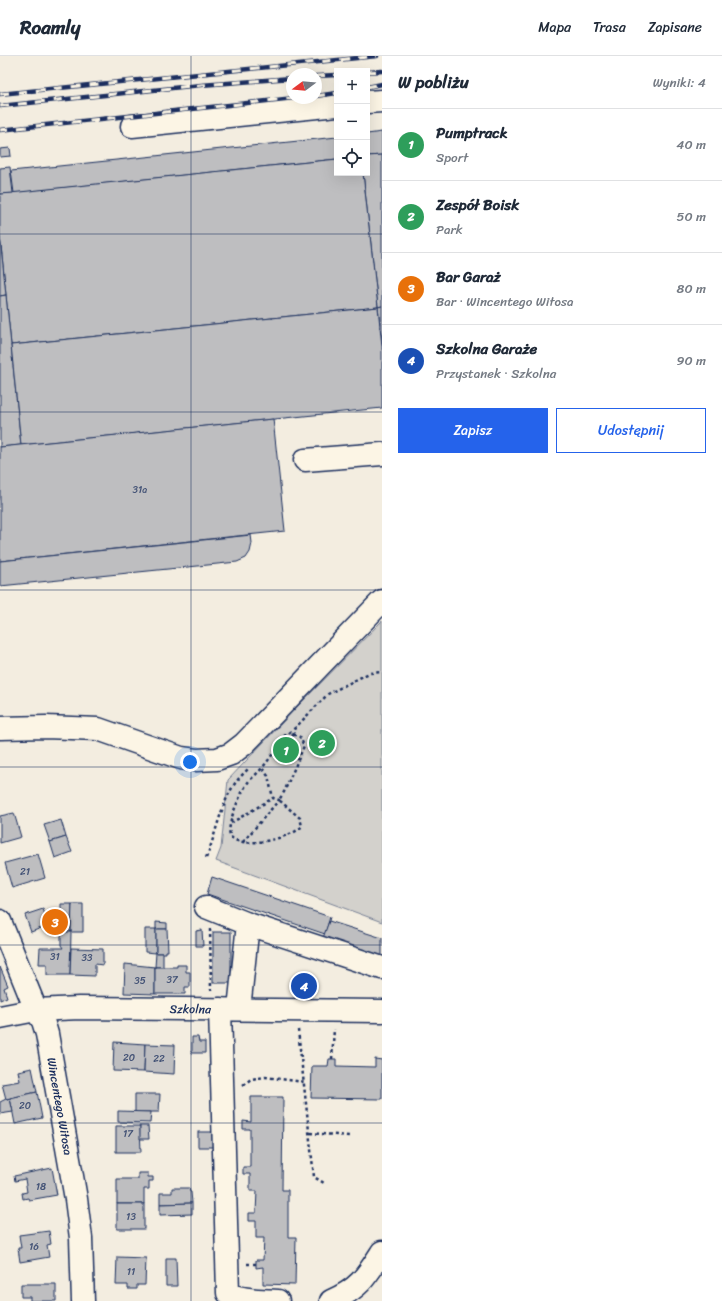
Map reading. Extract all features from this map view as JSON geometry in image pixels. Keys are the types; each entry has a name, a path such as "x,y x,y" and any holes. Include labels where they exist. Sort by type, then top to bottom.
{"street":[{"path":"370,102 382,101"},
{"path":"132,126 334,105"},
{"path":"305,460 382,454"},
{"path":"0,728 46,727 98,730 181,758 196,760 217,759 231,754 244,744 382,601"},
{"path":"206,907 248,924 382,968"},
{"name":"Wincentego Witosa","path":"0,921 36,1010 43,1021 48,1034 75,1192 81,1238 83,1301"},
{"path":"248,924 223,1005 228,1293 232,1297 249,1300 278,1301"},
{"name":"Szkolna","path":"0,1017 36,1010 223,1005 382,1011"},
{"path":"331,1301 354,1289 366,1277 382,1252"}],"path":[{"path":"274,744 295,728 328,694 369,673 382,672"},
{"path":"231,823 273,798 279,800 300,818 302,826 300,830 270,841 243,842 230,837 229,830 231,823 237,802 249,782 262,768 281,742 292,735 295,728"},
{"path":"243,842 279,800 284,792 304,746 300,737 292,735"},
{"path":"206,858 212,844 222,810 235,782 249,767"},
{"path":"262,768 268,776 273,798"},
{"path":"206,907 223,1005"},
{"path":"298,1026 314,1178 324,1183"},
{"path":"332,1059 334,1027"},
{"path":"240,1088 247,1080 256,1078 285,1079 304,1082"},
{"path":"310,1133 349,1136"}],"shaded area":[{"path":"382,621 382,922 216,861 221,848 228,780 298,706"}],"building":[{"path":"382,132 382,155 370,156 370,134"},
{"path":"334,137 334,159 14,193 11,171"},
{"path":"10,148 11,156 0,157 0,149"},
{"path":"382,155 382,306 378,307 363,176 370,176 370,156"},
{"path":"334,159 334,176 363,176 378,307 11,345 0,236 0,194"},
{"path":"10,167 13,193 0,194 0,168"},
{"path":"0,236 6,295 0,296"},
{"path":"6,295 21,445 0,447 0,296"},
{"path":"382,306 382,346 378,307"},
{"path":"378,307 382,346 382,408 21,445 11,345"},
{"path":"273,419 285,531 0,561 0,447"},
{"path":"251,535 252,543 250,552 246,558 237,562 0,586 0,561"},
{"path":"14,813 21,837 0,843 0,816"},
{"path":"61,820 66,837 50,842 44,825"},
{"path":"66,837 72,852 55,858 50,842"},
{"path":"38,854 45,878 12,888 5,863"},
{"path":"212,877 330,917 325,934 207,894"},
{"path":"61,904 72,904 71,932 61,932"},
{"path":"72,904 83,904 83,932 71,932"},
{"path":"43,909 49,925 31,932 25,915"},
{"path":"329,921 382,938 382,957 323,938"},
{"path":"156,922 167,923 167,929 156,929"},
{"path":"145,929 156,929 156,953 145,952"},
{"path":"156,929 167,929 168,951 166,951 166,953 156,953"},
{"path":"202,930 203,946 196,946 196,931"},
{"path":"61,932 71,932 70,975 47,975 47,964 39,964 40,948 63,948 61,945"},
{"path":"213,932 231,932 231,983 213,983"},
{"path":"71,948 103,949 103,965 95,964 95,976 70,975"},
{"path":"156,953 163,953 163,967 155,967"},
{"path":"125,964 155,967 155,994 124,993"},
{"path":"177,965 186,965 186,972 190,972 190,987 185,987 185,994 155,994 155,967 177,967"},
{"path":"0,967 8,986 4,988 7,997 0,1000"},
{"path":"192,1037 198,1037 199,1042 205,1042 205,1053 192,1053"},
{"path":"114,1042 145,1044 144,1072 113,1071"},
{"path":"145,1044 175,1045 174,1074 144,1072"},
{"path":"329,1059 336,1059 336,1066 375,1067 375,1059 382,1060 382,1099 311,1098 312,1066 328,1066"},
{"path":"32,1068 37,1092 6,1099 2,1084 20,1081 18,1071"},
{"path":"37,1092 42,1118 15,1124 10,1098"},
{"path":"135,1094 160,1094 159,1112 135,1112"},
{"path":"251,1097 283,1097 282,1190 288,1190 288,1237 296,1237 295,1285 263,1284 263,1267 256,1268 256,1260 263,1260 264,1238 256,1238 256,1221 249,1221 249,1213 256,1213 257,1191 250,1191 250,1174 243,1174 243,1167 250,1167 250,1129 243,1129 243,1121 251,1122"},
{"path":"10,1099 13,1112 0,1114 0,1102"},
{"path":"118,1111 151,1112 150,1123 118,1122"},
{"path":"116,1126 140,1126 141,1152 116,1152"},
{"path":"140,1126 148,1126 149,1139 140,1139"},
{"path":"198,1132 214,1132 214,1147 198,1147"},
{"path":"52,1168 57,1195 29,1200 28,1198 23,1199 22,1193 27,1192 25,1179 15,1181 14,1176"},
{"path":"138,1173 148,1173 148,1177 153,1177 153,1181 149,1181 149,1189 144,1189 144,1204 117,1204 117,1179 138,1179"},
{"path":"172,1188 189,1188 192,1203 160,1204 160,1193 172,1193"},
{"path":"192,1203 192,1214 160,1215 160,1204"},
{"path":"117,1204 144,1204 144,1229 117,1229"},
{"path":"49,1231 51,1244 47,1245 49,1257 20,1262 18,1248 21,1248 19,1235"},
{"path":"117,1257 146,1258 145,1285 137,1285 137,1289 128,1289 128,1285 116,1285"},
{"path":"166,1258 176,1258 177,1286 166,1286"},
{"path":"21,1284 56,1284 56,1301 30,1301 30,1297 21,1297"}],"railway":[{"path":"0,94 377,56"},
{"path":"370,72 382,71"},
{"path":"322,76 334,75"},
{"path":"0,106 201,85 286,78"},
{"path":"370,86 382,84"},
{"path":"322,95 334,93"},
{"path":"0,130 286,99"}],"place":[{"name":"Zespół Boisk","path":"322,743"},
{"name":"Pumptrack","path":"286,750"},
{"name":"Bar Garaż","path":"55,922"},
{"name":"Szkolna Garaże","path":"304,986"}]}
